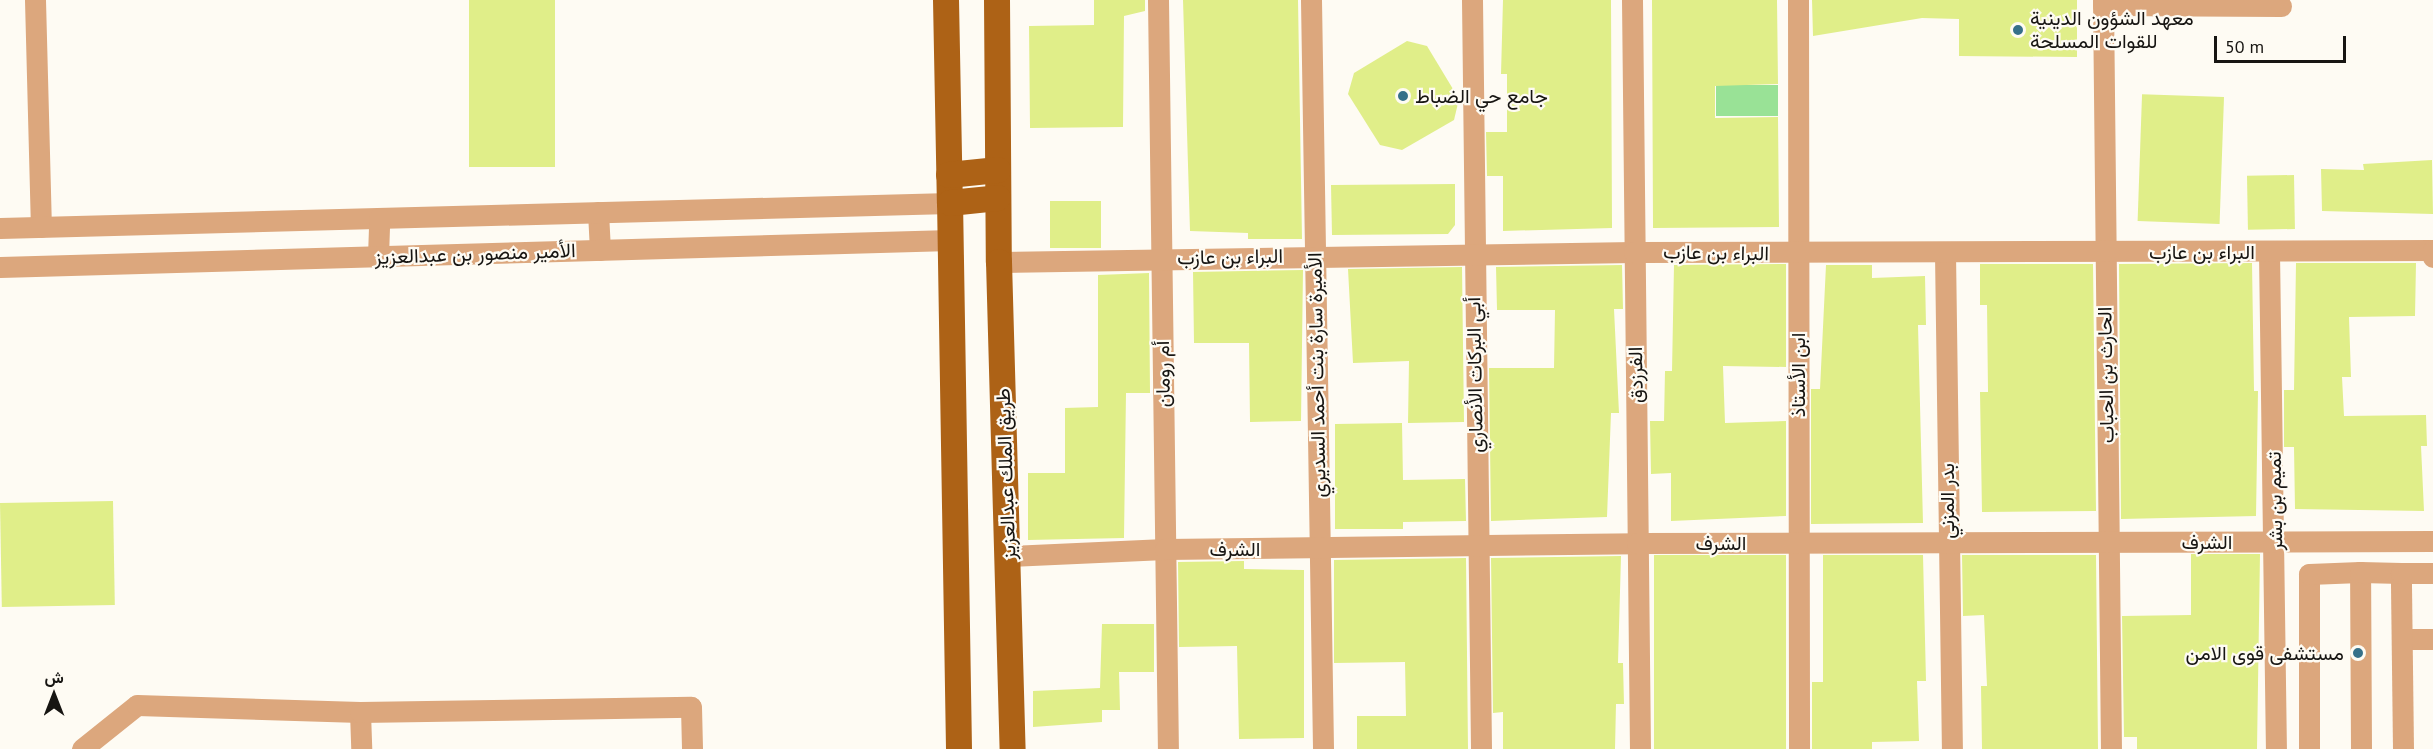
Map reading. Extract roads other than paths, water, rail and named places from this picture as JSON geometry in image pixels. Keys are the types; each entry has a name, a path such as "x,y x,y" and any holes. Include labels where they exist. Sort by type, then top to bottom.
{"main road":[{"path":"946,0 959,749"},
{"name":"طريق الملك عبدالعزيز","path":"997,0 999,262 1013,749"},
{"path":"949,175 998,170"},
{"path":"950,203 998,198"}],"street":[{"path":"35,0 41,227"},
{"name":"أم رومان","path":"1158,0 1168,749"},
{"name":"الأميرة سارة بنت أحمد السديري","path":"1311,0 1323,749"},
{"name":"أبي البركات الأنصاري","path":"1472,0 1472,254 1481,749"},
{"name":"الفرزدق","path":"1632,0 1640,749"},
{"name":"ابن الأستاذ","path":"1798,0 1799,749"},
{"path":"2103,2 2281,6"},
{"name":"الحارث بن الحباب","path":"2103,2 2111,749"},
{"name":"الأمير منصور بن عبدالعزيز","path":"0,228 950,203"},
{"path":"598,212 600,250"},
{"path":"378,218 378,256"},
{"name":"الأمير منصور بن عبدالعزيز","path":"0,267 951,240"},
{"path":"2433,250 2433,257"},
{"name":"البراء بن عازب","path":"999,262 1635,252 1797,254 2433,250"},
{"name":"تميم بن بشر","path":"2269,252 2276,542 2276,749"},
{"name":"بدر المزني","path":"1946,253 1952,749"},
{"name":"الشرف","path":"1008,556 1166,549 1637,543 2433,541"},
{"path":"2360,572 2361,749"},
{"path":"2402,573 2403,749"},
{"path":"2309,749 2308,574 2433,573"},
{"path":"2402,639 2433,639"},
{"path":"82,749 137,705 360,712 691,707 692,749"},
{"path":"360,712 361,749"}],"place":[{"name":"معهد الشؤون الدينية للقوات المسلحة","path":"2018,30"},
{"name":"جامع حي الضباط","path":"1403,96"},
{"name":"مستشفى قوى الامن","path":"2358,653"}]}
